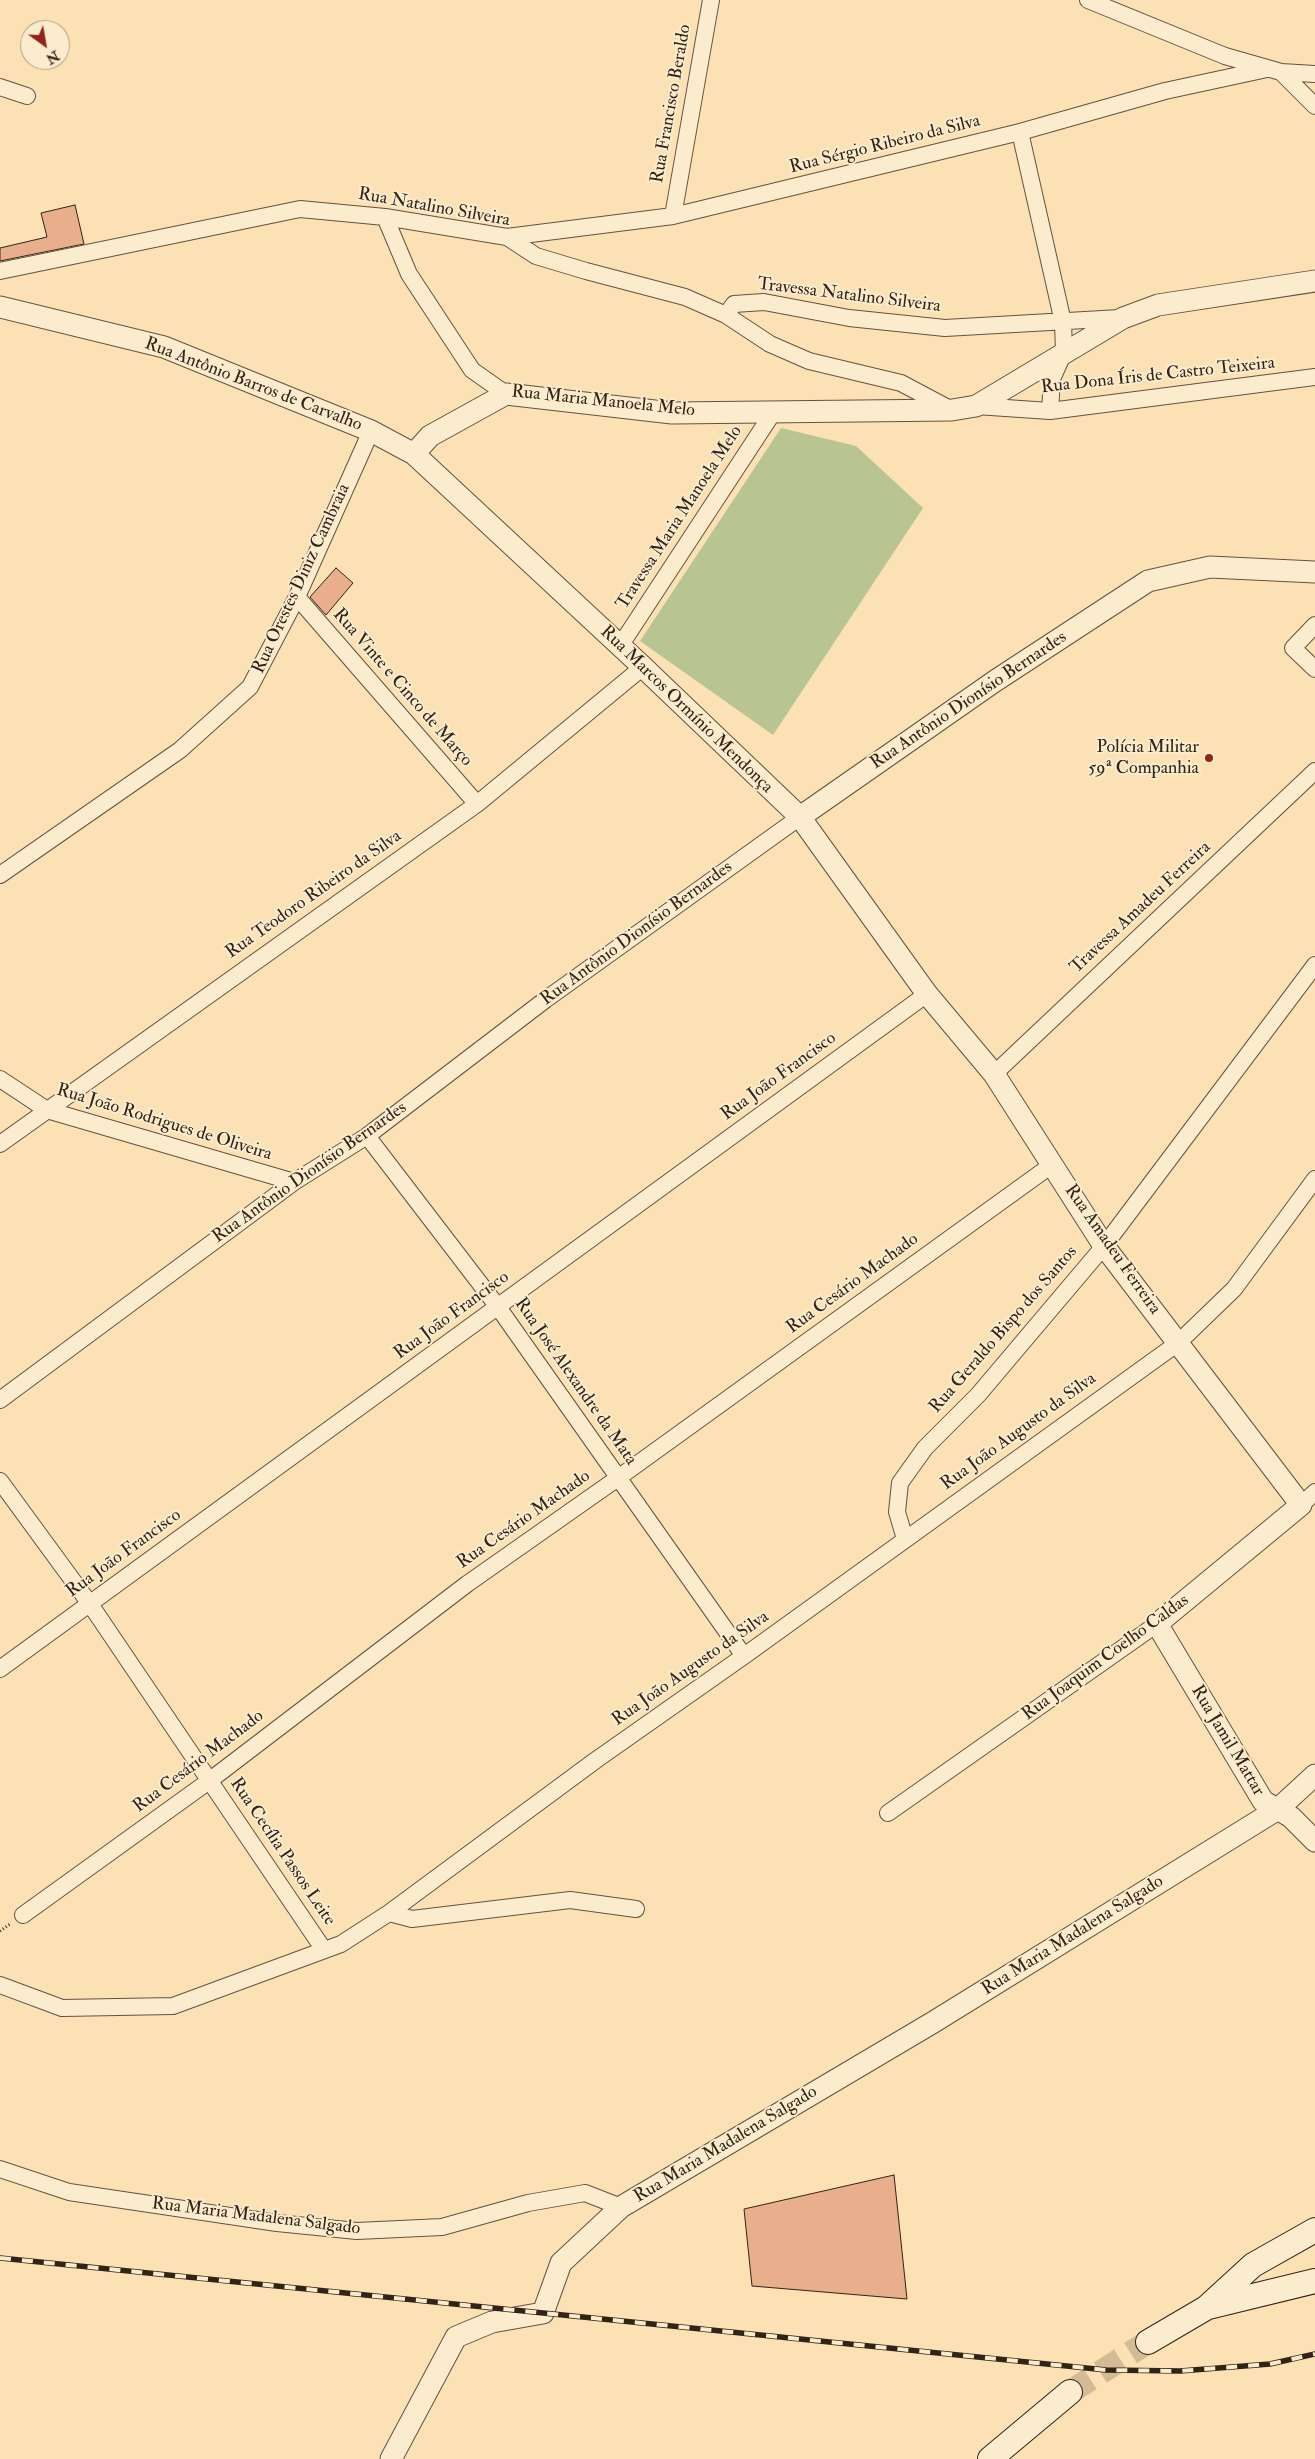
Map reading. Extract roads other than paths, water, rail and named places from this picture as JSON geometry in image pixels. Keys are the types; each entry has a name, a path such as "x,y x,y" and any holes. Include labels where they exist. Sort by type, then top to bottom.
{"main road":[{"path":"1148,2342 1206,2308 1253,2265 1315,2230"},
{"path":"1206,2308 1315,2281"},
{"path":"990,2459 1070,2392"}],"street":[{"name":"Rua Francisco Beraldo","path":"673,216 711,0"},
{"path":"1088,0 1225,56 1274,71 1315,106"},
{"name":"Rua Sérgio Ribeiro da Silva","path":"507,237 673,216 1020,132 1165,91 1274,71 1315,74"},
{"path":"0,87 27,96"},
{"path":"1020,132 1062,322 1064,352 1052,379 1050,411"},
{"name":"Rua Natalino Silveira","path":"0,271 300,209 385,217 507,237 536,256 586,271 685,296 726,315 770,344 810,361 901,383 952,410"},
{"name":"Rua Maria Manoela Melo","path":"385,217 409,274 472,370 506,394 672,413 952,410 976,406"},
{"path":"976,406 1123,318 1158,305 1315,281"},
{"name":"Travessa Natalino Silveira","path":"726,315 734,304 764,302 849,318 945,328 1062,322"},
{"name":"Rua Antônio Barros de Carvalho","path":"0,308 164,347 371,430 414,454"},
{"path":"1062,322 1123,318"},
{"name":"Rua Dona Íris de Castro Teixeira","path":"976,406 1050,411 1315,377"},
{"path":"414,454 430,436 506,394"},
{"name":"Travessa Maria Manoela Melo","path":"620,646 774,412"},
{"name":"Rua Orestes Diniz Cambraia","path":"0,875 180,750 250,687 298,597 371,430"},
{"name":"Rua Marcos Ormínio Mendonça","path":"414,454 620,646 800,818 927,994"},
{"name":"Rua Antônio Dionísio Bernardes","path":"0,1400 294,1182 367,1136 545,1000 800,818 995,681 1148,581 1210,567 1315,572"},
{"name":"Rua Vinte e Cinco de Março","path":"298,597 477,804"},
{"path":"1315,625 1293,648 1315,669"},
{"name":"Rua Teodoro Ribeiro da Silva","path":"0,1144 477,804 642,667"},
{"name":"Travessa Amadeu Ferreira","path":"994,1074 1315,771"},
{"name":"Rua Geraldo Bispo dos Santos","path":"905,1539 897,1512 900,1483 924,1448 978,1395 1104,1246 1315,965"},
{"name":"Rua Amadeu Ferreira","path":"927,994 994,1074 1104,1246 1178,1343 1308,1498"},
{"name":"Rua João Francisco","path":"0,1669 927,994"},
{"name":"Rua João Rodrigues de Oliveira","path":"0,1079 47,1110 294,1182"},
{"name":"Rua José Alexandre da Mata","path":"367,1136 498,1307 744,1656"},
{"name":"Rua Cesário Machado","path":"23,1915 210,1781 467,1584 618,1478 1053,1164"},
{"name":"Rua João Augusto da Silva","path":"0,1984 62,2008 173,2006 341,1944 389,1913 596,1760 744,1656 1178,1343 1234,1289 1315,1179"},
{"name":"Rua Cecília Passos Leite","path":"0,1481 90,1604 324,1950"},
{"name":"Rua Joaquim Coelho Caldas","path":"888,1813 1156,1624 1308,1498"},
{"name":"Rua Jamil Mattar","path":"1156,1624 1263,1801 1291,1816 1315,1841"},
{"name":"Rua Maria Madalena Salgado","path":"0,2169 69,2192 277,2223 357,2231 442,2227 528,2203 585,2193 620,2207 932,2023 1278,1809 1315,1775"},
{"path":"389,1913 412,1919 570,1900 636,1909"},
{"path":"391,2459 420,2401 456,2337 492,2322 543,2313 561,2263 620,2207"}],"tunnel":[{"path":"1070,2392 1148,2342"}],"railway":[{"path":"0,2258 1106,2370 1180,2371 1270,2364 1315,2354"}],"place":[{"name":"Polícia Militar 59ª Companhia","path":"1209,758"}]}
